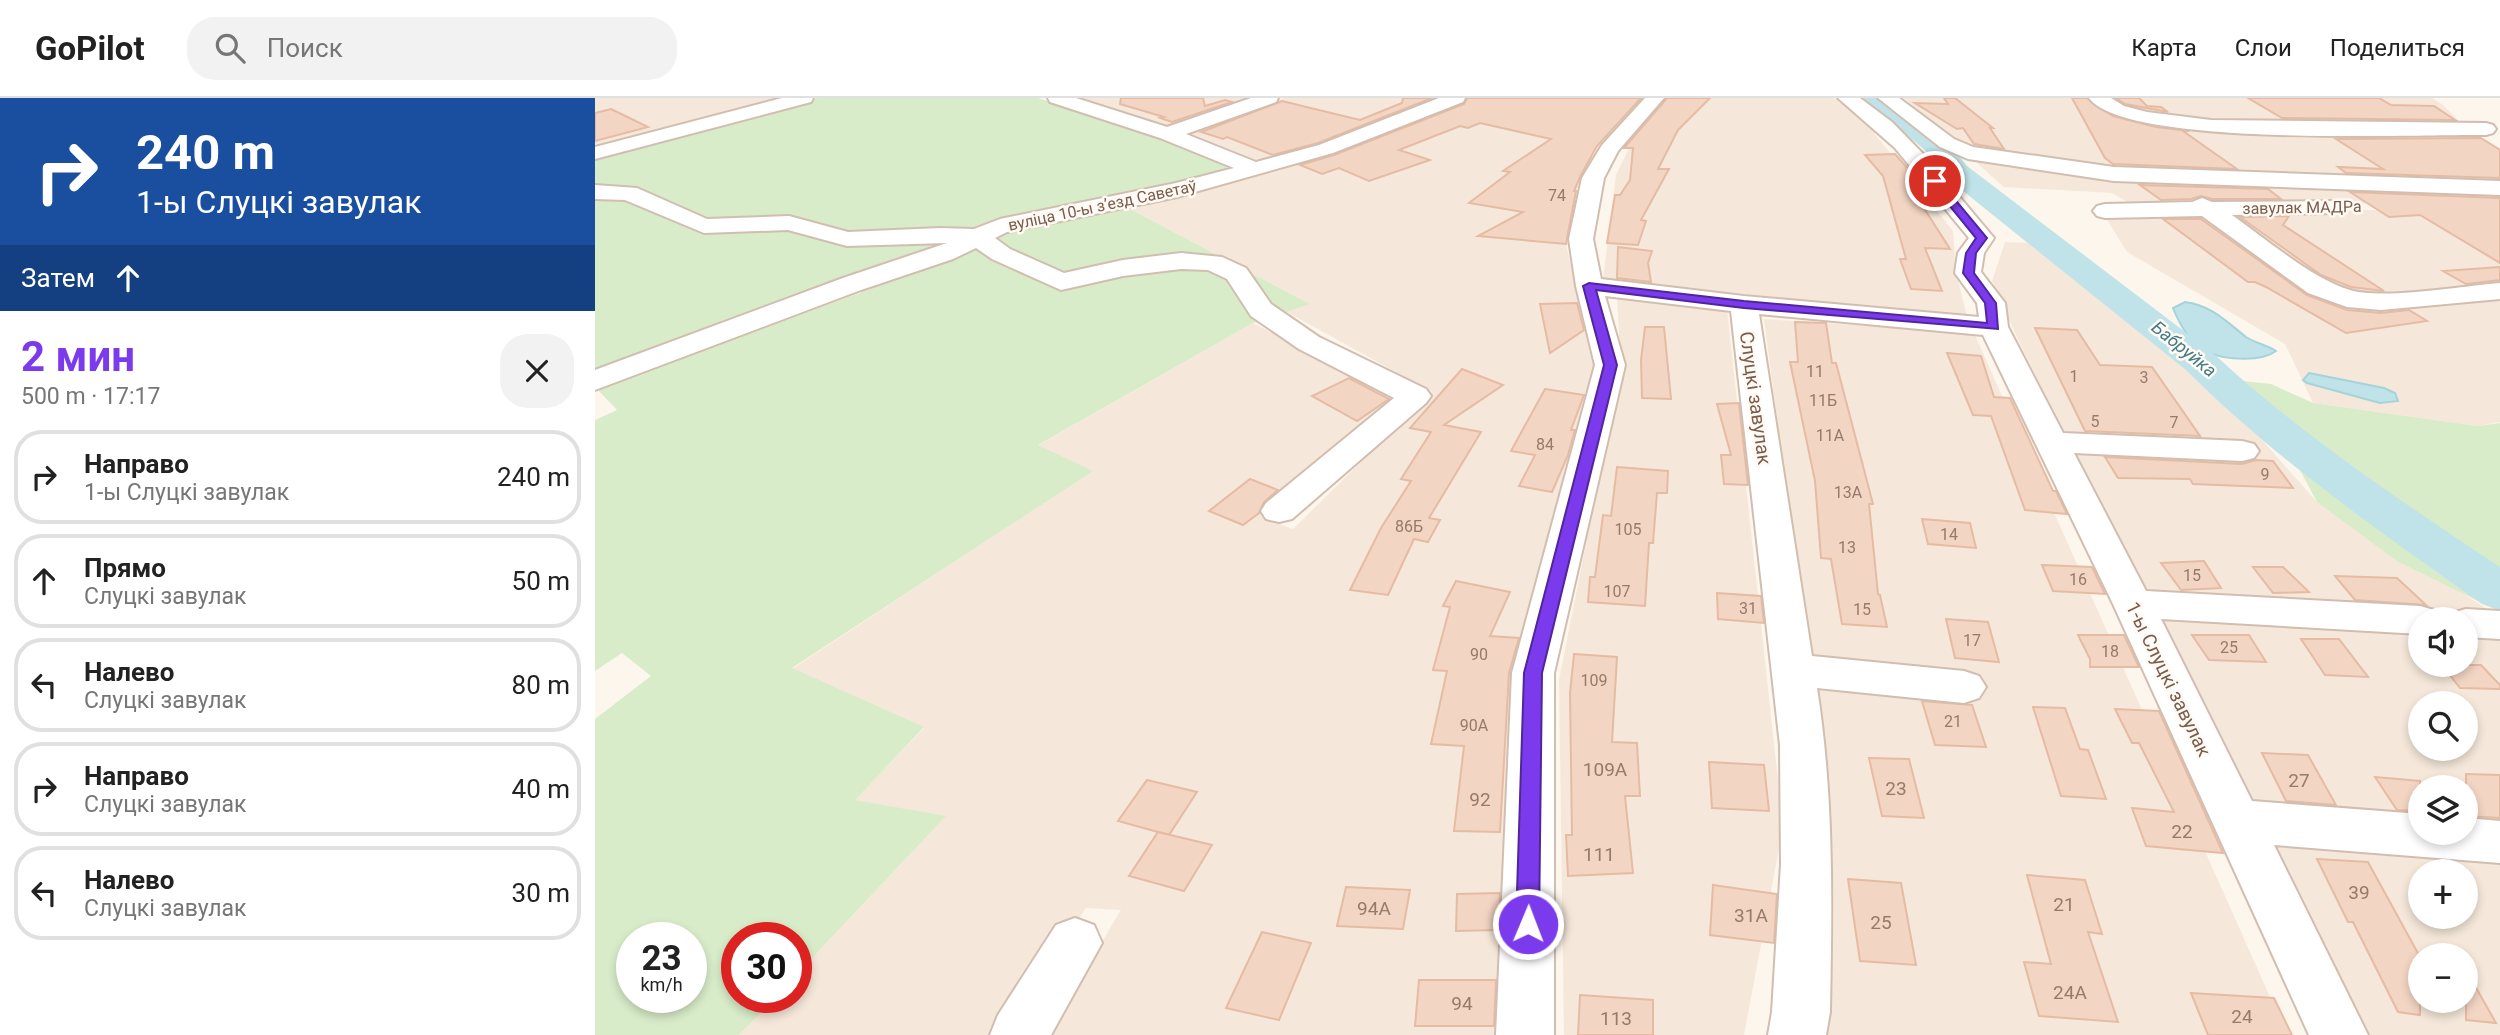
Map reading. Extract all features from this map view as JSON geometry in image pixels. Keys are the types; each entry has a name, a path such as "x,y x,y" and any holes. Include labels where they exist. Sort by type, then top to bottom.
{"street":[{"path":"595,153 804,98"},
{"path":"1057,98 1167,134 1253,168"},
{"path":"1167,134 1269,98"},
{"name":"вуліца 10-ы зʼезд Саветаў","path":"595,382 852,285 944,254 1000,226 1177,190 1327,149 1455,98"},
{"path":"1525,1035 1533,673 1611,365 1589,286 1581,239 1593,178 1609,149 1654,98"},
{"path":"1847,98 1862,107 1896,140 1982,238 1971,253 1968,273 1991,303 1994,327"},
{"path":"1887,98 1947,144 1968,153 2114,174 2500,188"},
{"path":"2098,98 2131,113 2175,123 2232,127 2484,122"},
{"path":"2171,177 2207,210 2317,288 2347,299 2381,302 2500,291"},
{"path":"595,192 629,193 704,226 789,223 847,239 940,235 977,237 1001,254 1061,282 1123,268 1181,261 1213,262 1237,274 1261,310 1309,343 1415,396 1279,511"},
{"name":"завулак МАДРа","path":"2105,211 2358,205 2500,207"},
{"path":"1589,286 1744,304"},
{"name":"Слуцкі завулак","path":"1797,1035 1801,1013 1807,864 1803,745 1744,304 1994,327"},
{"name":"1-ы Слуцкі завулак","path":"1994,327 2133,604 2339,1035"},
{"path":"2052,442 2242,451"},
{"path":"2133,604 2408,619"},
{"path":"2478,624 2500,625"},
{"path":"1793,670 1964,687"},
{"path":"2238,821 2500,842"},
{"path":"1019,1035 1076,943"}],"shaded area":[{"path":"595,98 788,98 595,146"},
{"path":"1075,98 1255,98 1168,127"},
{"path":"1284,98 1440,98 1329,143 1262,162 1187,132"},
{"path":"1468,98 1647,98 1585,152 1566,244 1594,369 1516,676 1501,1035 1046,1035 1121,910 1086,908 999,1035 739,1035 760,1013 812,1013 812,958 945,817 854,800 924,728 792,669 1092,471 1037,446 1253,323 1401,398 1265,519 1293,529 1432,392 1285,311 1308,303 1130,209 1338,150"},
{"path":"1674,98 1833,98 1853,107 1953,231 1956,272 1967,317 1603,279 1616,175 1632,142"},
{"path":"1904,98 2432,98 2443,105 2500,162 2500,203 2132,205 2112,193 2004,187"},
{"path":"2368,210 2500,213 2500,422 2478,426 2313,403 2285,344 2127,252 2106,218"},
{"path":"2005,242 2031,243 2217,389 2317,502 2500,617 2500,1035 2365,1035 2019,342 1992,281"},
{"path":"1617,297 1727,309 1783,827 1744,1035 1564,1035 1559,680 1621,367"},
{"path":"1764,319 1974,333 2287,1035 1825,1035 1833,851"}],"green space":[{"path":"817,98 1038,98 1159,137 1233,168 1169,185 1051,208 595,369 595,156"},
{"path":"1130,209 1310,304 1253,323 1038,445 1093,471 792,668 924,727 855,800 946,816 812,958 812,922 721,922 721,1013 760,1013 739,1035 595,1035 595,719 651,676 622,653 595,671 595,420 617,410 597,389 925,269 1006,232"},
{"path":"2243,381 2271,384 2313,403 2478,426 2500,423 2500,612 2397,561 2317,502 2293,457 2236,410 2217,389"}],"water":[{"path":"2185,302 2211,310 2246,337 2276,351 2250,359 2228,358 2209,353 2193,341 2178,319 2173,308"},
{"path":"2309,373 2384,388 2395,393 2398,401 2380,403 2307,383 2303,380"}],"building":[{"path":"1121,98 1203,98 1205,106 1225,100 1232,102 1172,122 1160,118 1164,117 1120,104"},
{"path":"1403,98 1432,98 1318,143 1273,155 1227,137 1223,139 1201,132 1282,101 1360,120 1402,103"},
{"path":"1467,98 1641,98 1597,146 1580,177 1574,191 1566,244 1478,236 1523,212 1469,203 1510,172 1503,171 1551,139 1480,123 1468,128 1460,126 1399,150 1430,160 1369,181 1339,168 1322,174 1300,165 1334,155 1464,104"},
{"path":"1667,98 1710,98 1678,130 1658,169 1669,169 1641,220 1646,221 1638,245 1607,243 1615,195 1620,195 1630,180 1633,148 1624,148"},
{"path":"1944,98 1955,98 1993,128 1990,128 2004,149 1974,144 1963,128 1957,129 1915,103 1948,104"},
{"path":"2072,98 2087,98 2113,116 2156,127 2189,131 2183,131 2237,169 2113,164 2105,158"},
{"path":"2116,98 2139,98 2147,106 2161,107 2168,112 2125,104"},
{"path":"2248,98 2379,98 2391,105 2434,106 2455,120 2282,118"},
{"path":"611,109 648,127 595,141 595,113"},
{"path":"2481,138 2500,150 2500,178 2346,173 2338,167 2383,169 2336,139"},
{"path":"1895,154 1918,180 1906,180 1950,249 1925,248 1942,291 1911,289 1900,259 1906,259 1883,176 1865,155"},
{"path":"2140,185 2268,189 2281,199 2212,199 2201,196 2161,200"},
{"path":"2350,192 2500,198 2500,263 2420,215 2389,217"},
{"path":"2289,216 2283,225 2384,291 2351,287 2321,275 2240,217"},
{"path":"2163,219 2201,219 2307,295 2347,310 2381,313 2409,310 2427,321 2346,333 2266,287 2248,282"},
{"path":"1618,247 1652,251 1648,263 1651,282 1617,278"},
{"path":"2500,267 2500,280 2466,284 2443,271"},
{"path":"1577,303 1584,330 1550,353 1540,304"},
{"path":"1795,322 1826,323 1832,363 1836,363 1873,504 1869,504 1878,594 1887,627 1842,624 1831,559 1821,558 1815,481 1790,362 1798,362"},
{"path":"1645,327 1664,327 1671,399 1642,398 1641,360"},
{"path":"2035,328 2077,330 2100,365 2152,367 2200,436 2085,431"},
{"path":"1947,353 1981,356 1994,397 2010,398 2053,491 2056,491 2067,514 2025,510 1991,416 1973,415"},
{"path":"1462,369 1503,385 1444,425 1481,432 1429,518 1440,520 1428,542 1414,539 1388,595 1350,590 1381,528 1411,481 1401,479 1431,432 1410,428"},
{"path":"1349,378 1389,399 1357,421 1312,396"},
{"path":"1545,389 1584,395 1571,430 1575,430 1568,455 1552,492 1519,486 1535,455 1511,451"},
{"path":"1739,403 1748,485 1724,484 1721,455 1731,455 1717,404"},
{"path":"2105,457 2242,464 2256,460 2273,461 2293,488 2193,484 2190,479 2118,478"},
{"path":"1617,467 1668,471 1667,493 1657,493 1653,543 1649,543 1645,606 1588,602 1590,577 1595,577 1603,515 1611,516"},
{"path":"1250,479 1278,490 1264,502 1259,513 1243,525 1209,511"},
{"path":"1922,519 1970,523 1976,548 1928,544"},
{"path":"2204,561 2221,588 2181,590 2161,563"},
{"path":"2042,565 2092,567 2105,594 2053,591"},
{"path":"2253,567 2283,567 2309,592 2273,593"},
{"path":"2335,576 2397,578 2426,605 2355,600"},
{"path":"1456,581 1510,592 1490,636 1519,638 1509,673 1500,832 1454,831 1464,746 1431,744 1447,671 1433,670 1450,607 1443,606"},
{"path":"1717,593 1761,596 1764,623 1718,619"},
{"path":"1946,619 1988,622 1999,662 1955,658"},
{"path":"2078,635 2124,635 2139,667 2090,667 2090,659"},
{"path":"2192,635 2249,635 2266,662 2209,660"},
{"path":"2301,639 2339,639 2368,677 2325,675"},
{"path":"1574,654 1617,657 1612,742 1637,743 1640,796 1625,796 1633,873 1568,876 1566,835 1572,835 1570,693"},
{"path":"2478,665 2500,685 2500,689 2460,688 2451,677 2478,677"},
{"path":"1922,701 1972,705 1986,747 1935,745"},
{"path":"2033,707 2065,708 2080,749 2088,750 2106,799 2061,796"},
{"path":"2115,709 2159,711 2223,853 2146,846 2132,808 2174,812 2139,743 2132,743"},
{"path":"2262,753 2308,755 2336,805 2286,801"},
{"path":"1869,758 1909,759 1924,818 1882,816"},
{"path":"1709,762 1764,765 1769,811 1712,808"},
{"path":"2466,774 2500,775 2500,818 2478,817 2478,775"},
{"path":"2375,777 2408,780 2408,810 2397,810"},
{"path":"1147,780 1197,792 1169,835 1118,821"},
{"path":"1158,832 1212,845 1184,891 1129,876"},
{"path":"2317,859 2368,862 2412,943 2408,943 2408,1013 2420,1015 2398,1012 2353,922 2348,922"},
{"path":"2027,875 2085,880 2102,934 2088,932 2118,1022 2039,1016 2024,962 2051,964"},
{"path":"1848,879 1901,883 1916,965 1860,961"},
{"path":"1713,885 1777,894 1774,943 1710,935"},
{"path":"1346,887 1410,890 1403,929 1337,926"},
{"path":"1500,893 1498,930 1456,931 1457,894"},
{"path":"1262,932 1311,943 1279,1020 1226,1008"},
{"path":"1419,980 1496,980 1494,1026 1415,1026"},
{"path":"2478,991 2496,1023 2466,1020 2466,1013 2478,1013"},
{"path":"2191,993 2274,998 2292,1035 2208,1035"},
{"path":"1580,995 1653,1000 1653,1035 1578,1035"}],"waterway":[{"name":"Бабруйка","path":"1875,98 1936,145 1957,172 2200,362 2228,389 2352,490 2500,592"}],"route":[{"path":"1528,924 1533,673 1611,365 1589,286 1744,304 1994,327 1991,303 1968,273 1971,253 1982,238 1935,181"}]}
